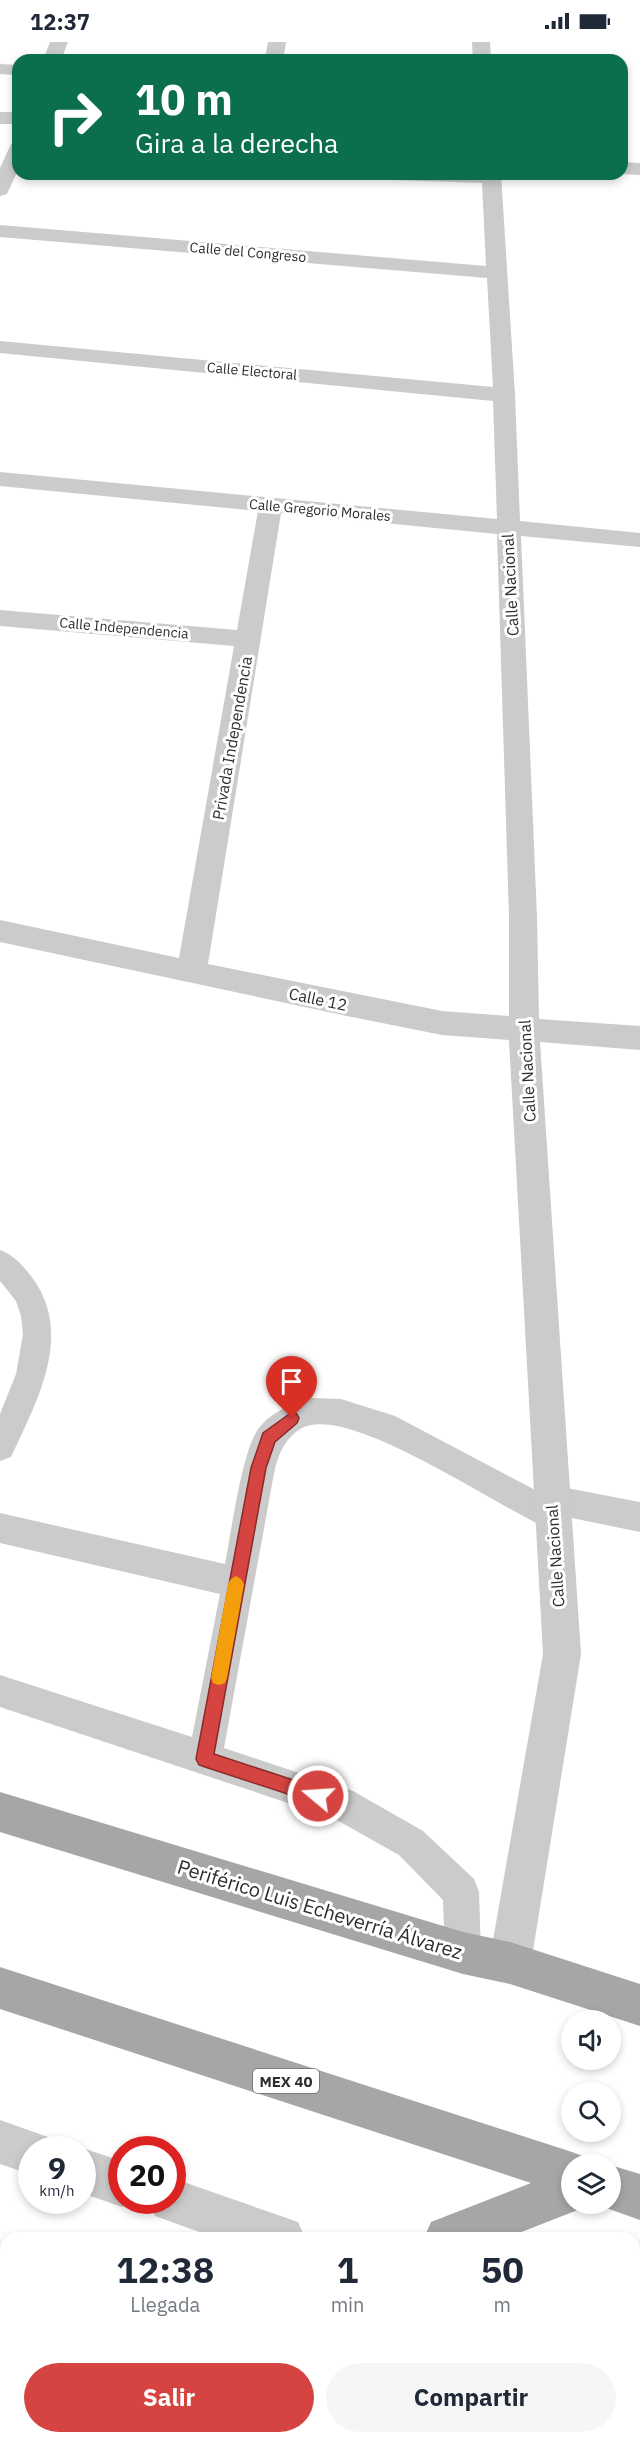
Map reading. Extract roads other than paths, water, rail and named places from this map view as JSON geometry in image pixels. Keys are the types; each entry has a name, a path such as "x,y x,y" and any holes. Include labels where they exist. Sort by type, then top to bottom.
{"main road":[{"name":"Periférico Luis Echeverría Álvarez","path":"0,1812 463,1953 510,1963 640,2005"},
{"name":"MEX 40","path":"0,1988 561,2170"},
{"path":"621,2191 640,2197"},
{"path":"463,2232 561,2194"}],"street":[{"path":"0,190 12,165"},
{"name":"Calle Nacional","path":"491,180 504,395 507,528 523,917 524,1029 551,1507 562,1654 510,1963"},
{"name":"Calle del Congreso","path":"0,231 496,273"},
{"name":"Calle Electoral","path":"0,347 504,395"},
{"name":"Calle Gregorio Morales","path":"0,479 640,540"},
{"name":"Privada Independencia","path":"192,971 271,505"},
{"name":"Calle Independencia","path":"2,626 249,639"},
{"name":"Calle 12","path":"0,931 442,1023 640,1038"},
{"path":"0,2142 18,2148"},
{"path":"186,2205 264,2232"}],"lane":[{"path":"0,1262 30,1299 39,1336 27,1390 0,1447"},
{"path":"205,1759 258,1468 269,1438 292,1418 311,1412 341,1413 384,1426 551,1507 640,1517"},
{"path":"0,1528 236,1582"},
{"path":"0,1691 341,1803 411,1843 461,1892 463,1953"}]}
